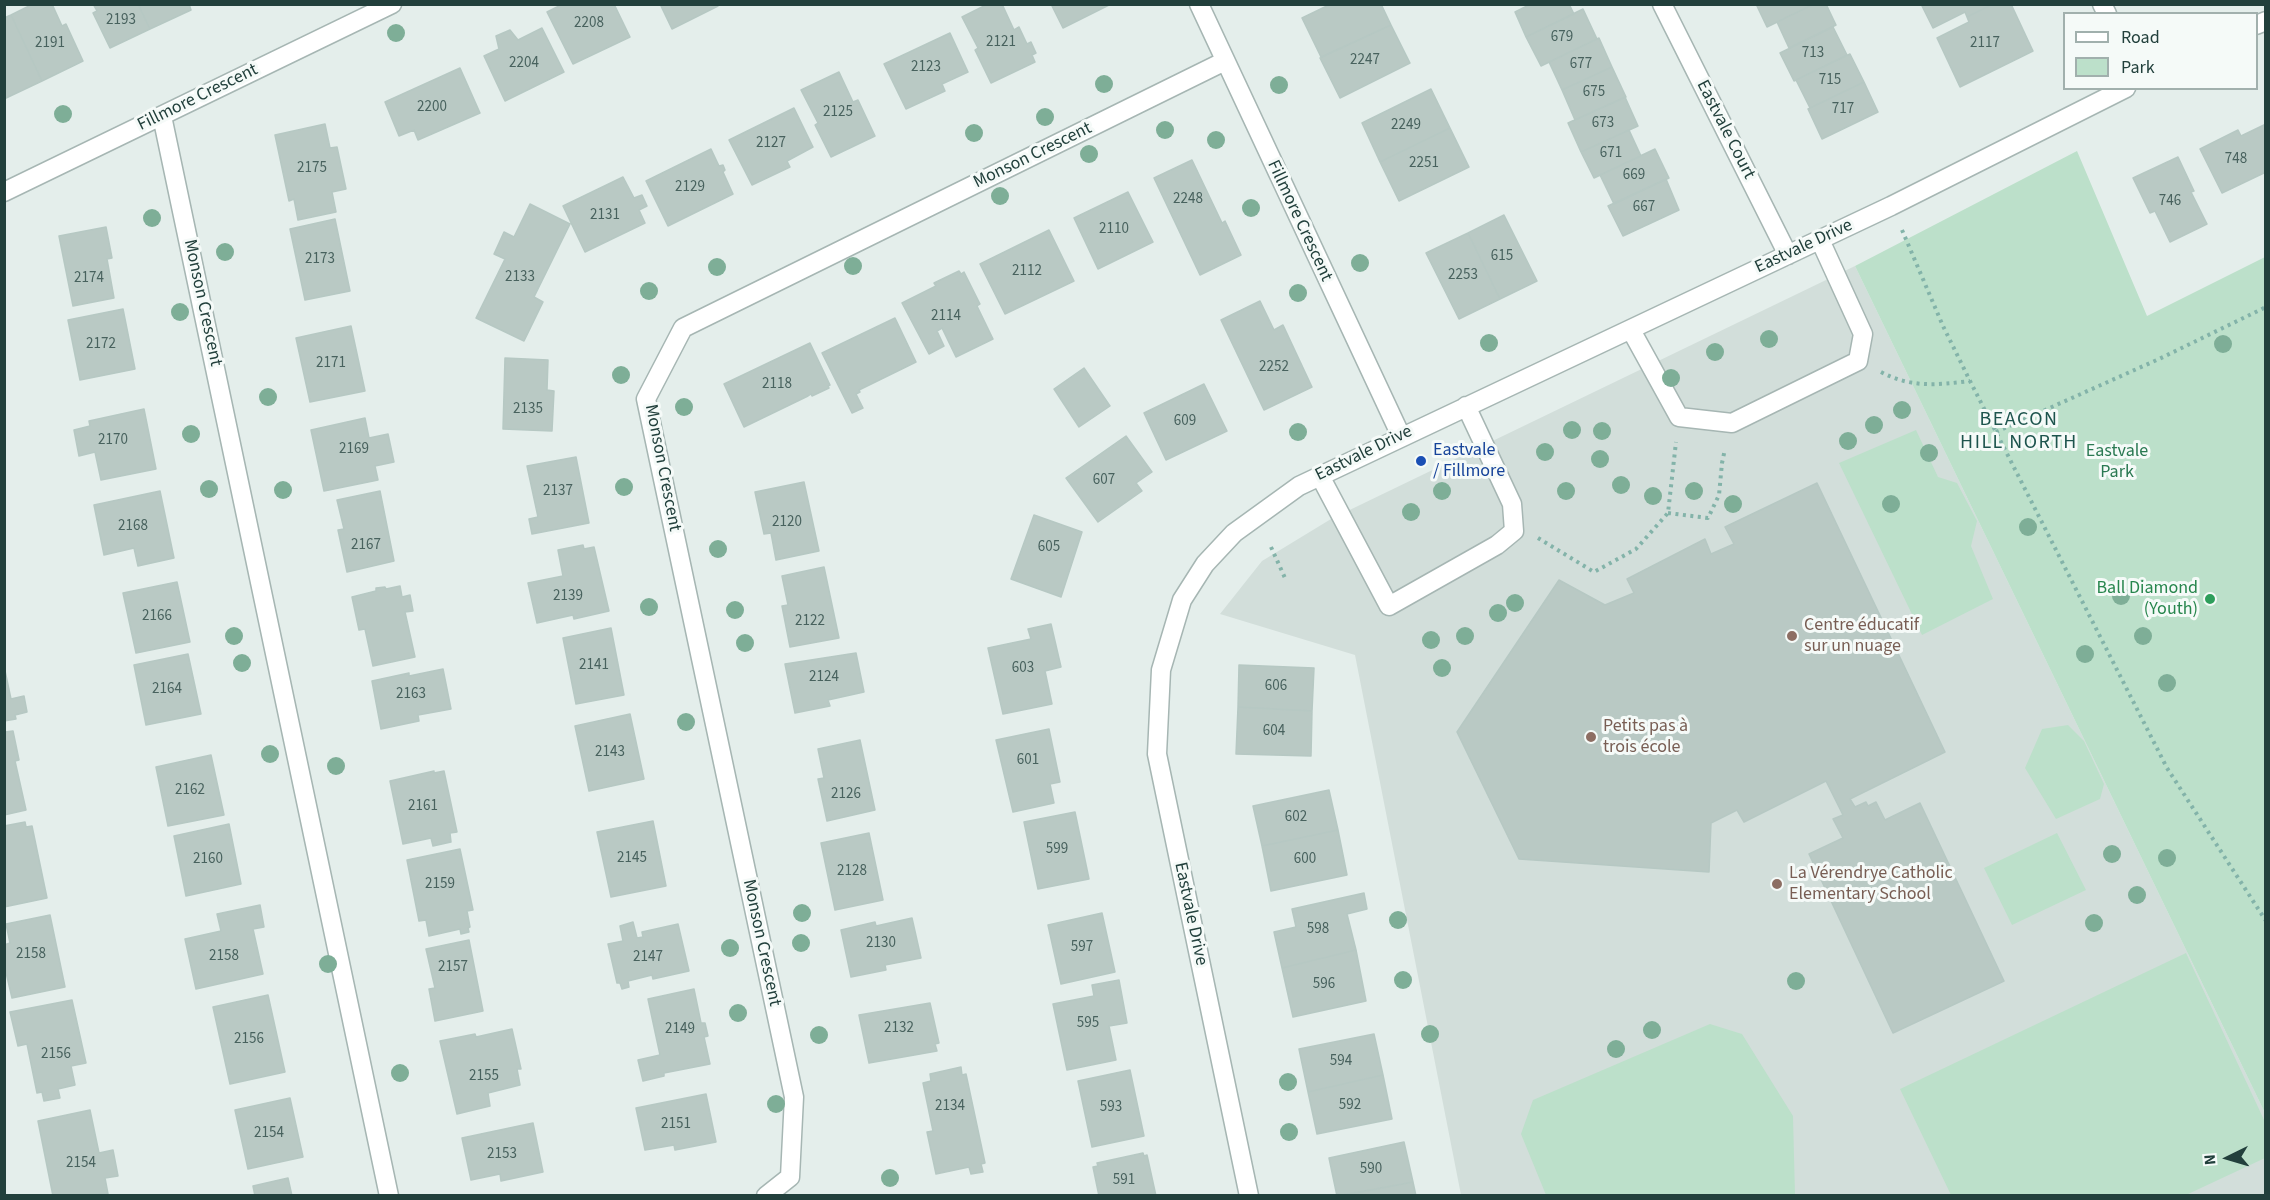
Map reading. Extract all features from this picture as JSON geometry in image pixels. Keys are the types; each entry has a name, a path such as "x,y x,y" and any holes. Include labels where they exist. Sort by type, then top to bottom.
{"street":[{"name":"Fillmore Crescent","path":"4,192 392,4"},
{"name":"Fillmore Crescent","path":"1198,4 1401,436"},
{"name":"Eastvale Court","path":"1662,4 1788,255"},
{"name":"Monson Crescent","path":"766,1196 790,1177 794,1098 646,399 682,328 1224,61"},
{"name":"Eastvale Drive","path":"1249,1196 1156,754 1161,670 1182,600 1205,564 1234,533 1299,486 1891,206 2123,90"},
{"name":"Monson Crescent","path":"162,116 389,1196"},
{"path":"1631,330 1679,417 1731,423 1858,360 1863,334 1820,240"},
{"path":"1320,476 1389,606 1497,545 1514,531 1512,504 1466,406"}],"path":[{"path":"1891,206 1943,326 1970,381 2167,768 2265,921"},
{"path":"1996,432 2159,359 2265,307"},
{"path":"1858,360 1894,379 1928,386 1970,381"},
{"path":"1514,531 1536,537 1594,572 1636,549 1668,513 1679,417"},
{"path":"1668,513 1708,518 1719,495 1722,463 1731,423"},
{"path":"1270,547 1285,578"}],"shaded area":[{"name":"La Vérendrye Catholic Elementary School","path":"1855,266 2265,1113 2265,1195 1461,1195 1355,655 1220,614 1262,561 1331,519"}],"green space":[{"name":"Eastvale Park","path":"2077,151 2147,316 2265,257 2265,1113 1855,266"},
{"path":"1916,430 1938,477 1957,483 1977,521 1971,546 1993,599 1922,635 1839,463"},
{"path":"2068,725 2084,741 2104,784 2100,799 2056,819 2025,768 2042,729"},
{"path":"2057,833 2086,890 2012,925 1984,868"},
{"path":"2186,953 2265,1122 2265,1158 2186,1195 1951,1195 1900,1089"},
{"path":"1710,1024 1742,1034 1793,1116 1795,1195 1546,1195 1521,1134 1533,1100"}],"building":[{"path":"33,4 52,4 62,26 66,24 83,61 42,81 11,15"},
{"path":"93,4 138,4 150,29 110,48 93,13 97,11"},
{"path":"138,4 189,4 191,10 150,29"},
{"path":"563,4 614,4 630,37 573,64 547,12"},
{"path":"660,4 717,4 718,6 672,29"},
{"path":"988,4 1002,4 1014,30 1019,27 1027,44 1031,42 1036,53 1032,55 1035,62 991,83 975,50 978,48 962,17"},
{"path":"1051,4 1111,4 1063,28"},
{"path":"1331,4 1381,4 1391,25 1321,57 1302,18"},
{"path":"1531,4 1569,4 1574,14 1526,37 1515,12"},
{"path":"1756,4 1814,4 1767,27"},
{"path":"1814,4 1826,4 1836,25 1789,48 1777,22"},
{"path":"1921,4 1993,4 1967,17 1965,12 1933,28"},
{"path":"1993,4 2011,4 2033,51 1960,87 1937,38 1969,22 1967,17"},
{"path":"1583,9 1597,39 1541,66 1526,37"},
{"path":"11,15 42,81 4,99 4,18"},
{"path":"1391,25 1410,63 1340,98 1320,58"},
{"path":"1833,27 1847,55 1794,81 1780,53"},
{"path":"542,28 564,72 505,101 484,56 499,49 496,36 510,30 518,40"},
{"path":"950,33 968,72 942,84 945,91 906,109 884,64"},
{"path":"1599,38 1612,67 1562,90 1549,62"},
{"path":"1850,54 1864,82 1810,108 1796,80"},
{"path":"1612,67 1626,97 1575,120 1562,90"},
{"path":"460,68 480,113 418,140 414,130 399,136 385,102"},
{"path":"839,72 853,102 858,100 875,136 831,157 815,125 818,123 801,90"},
{"path":"1864,82 1878,112 1822,139 1808,109"},
{"path":"1431,89 1450,128 1380,162 1362,123"},
{"path":"1625,97 1638,126 1581,152 1568,123"},
{"path":"794,108 813,147 787,161 790,167 752,185 729,140"},
{"path":"325,124 330,148 337,147 346,189 332,192 336,212 298,220 294,199 289,201 275,135"},
{"path":"2266,124 2266,172 2222,193 2200,149 2238,130 2241,136"},
{"path":"1450,128 1469,167 1399,201 1380,162"},
{"path":"1629,130 1641,156 1594,178 1581,152"},
{"path":"711,149 719,166 723,165 725,170 723,172 733,194 668,226 646,181"},
{"path":"1655,149 1669,178 1614,204 1600,175"},
{"path":"2178,157 2194,191 2191,192 2207,224 2170,242 2155,211 2150,213 2133,178"},
{"path":"1192,160 1222,223 1225,221 1241,255 1200,275 1154,178"},
{"path":"623,177 634,198 642,195 647,206 639,210 645,223 585,252 563,206"},
{"path":"1666,179 1679,210 1623,236 1608,206"},
{"path":"1128,192 1153,242 1098,269 1074,218"},
{"path":"530,204 570,224 534,297 543,302 524,341 476,318 505,259 494,254 504,232 514,237"},
{"path":"1504,215 1537,281 1500,299 1468,233"},
{"path":"335,219 350,291 305,300 290,229"},
{"path":"106,227 112,258 107,259 114,298 73,306 59,236"},
{"path":"1049,230 1074,281 1005,314 980,264"},
{"path":"1468,233 1500,299 1459,319 1426,253"},
{"path":"959,271 961,274 964,272 980,304 977,306 993,339 956,357 942,328 937,331 944,346 929,354 902,303 936,286 934,283"},
{"path":"1260,301 1274,330 1283,325 1312,387 1264,410 1221,320"},
{"path":"123,309 135,369 80,380 68,320"},
{"path":"895,318 916,362 859,390 860,392 856,394 863,408 852,413 822,353"},
{"path":"351,326 365,391 310,402 296,338"},
{"path":"810,343 830,385 829,388 812,396 811,394 744,427 724,384"},
{"path":"505,358 548,360 547,390 554,391 552,431 503,429"},
{"path":"1084,368 1110,406 1079,427 1054,389"},
{"path":"1204,384 1227,431 1166,460 1144,413"},
{"path":"144,409 156,469 101,480 95,452 79,456 74,430 90,426 89,421"},
{"path":"365,418 369,438 388,434 394,462 375,466 378,480 324,491 311,430"},
{"path":"1126,436 1152,472 1136,483 1142,491 1098,522 1066,478"},
{"path":"576,457 589,523 532,534 529,519 538,517 527,466"},
{"path":"804,482 819,551 776,560 771,533 764,534 755,492"},
{"path":"1817,483 1945,752 1850,799 1855,807 1866,802 1868,806 1876,802 1885,820 1920,803 2004,981 1893,1033 1809,854 1843,838 1833,819 1843,815 1826,781 1744,822 1737,810 1711,823 1709,872 1519,859 1457,732 1559,580 1605,605 1634,593 1627,579 1705,539 1711,554 1734,544 1725,527"},
{"path":"160,491 174,558 138,566 134,548 104,555 94,505"},
{"path":"380,491 394,561 347,572 338,530 344,529 337,500"},
{"path":"1034,515 1082,532 1061,597 1011,579"},
{"path":"583,545 584,549 594,547 609,611 574,619 573,615 537,623 528,583 563,576 558,550"},
{"path":"824,567 839,638 790,647 782,606 788,605 782,576"},
{"path":"177,582 190,642 136,653 123,593"},
{"path":"400,586 402,597 410,595 413,611 405,612 415,657 373,666 365,629 359,630 352,597 376,591 376,588 385,587 386,589"},
{"path":"1051,624 1061,667 1045,671 1052,704 1003,714 988,648 1031,639 1028,629"},
{"path":"611,628 624,695 576,704 563,638"},
{"path":"856,653 864,692 828,700 830,706 795,713 785,664"},
{"path":"188,654 201,714 146,725 134,665"},
{"path":"1239,665 1314,668 1312,711 1238,707"},
{"path":"4,666 11,699 24,696 27,712 15,715 16,719 4,721"},
{"path":"443,669 451,709 418,715 419,721 381,729 372,681"},
{"path":"1238,707 1312,711 1311,756 1236,754"},
{"path":"630,714 644,779 589,791 575,726"},
{"path":"1049,729 1060,782 1050,784 1054,803 1013,812 996,740"},
{"path":"13,731 19,760 15,761 26,810 4,815 4,735 5,732"},
{"path":"860,740 875,810 827,821 818,779 824,778 818,749"},
{"path":"211,755 224,815 168,826 156,767"},
{"path":"434,771 434,773 444,771 457,832 450,833 451,842 433,846 431,838 403,844 390,781"},
{"path":"1329,790 1338,830 1262,846 1253,806"},
{"path":"1075,812 1089,879 1038,889 1024,822"},
{"path":"653,821 666,886 611,897 597,832"},
{"path":"25,822 26,827 32,826 47,898 4,907 4,826"},
{"path":"229,824 241,884 186,896 174,836"},
{"path":"1338,830 1347,875 1271,891 1262,846"},
{"path":"869,833 883,900 835,910 821,843"},
{"path":"460,849 473,910 467,911 469,932 461,934 460,929 429,936 426,920 419,921 407,860"},
{"path":"1364,893 1367,909 1347,914 1356,950 1282,968 1274,932 1296,927 1292,909"},
{"path":"260,905 264,927 253,929 263,974 196,989 185,939 221,931 217,914"},
{"path":"1102,913 1115,972 1061,984 1048,925"},
{"path":"50,915 65,987 12,998 4,964 4,945 10,943 6,924"},
{"path":"912,918 921,958 885,965 886,970 851,977 841,930 875,922 876,926"},
{"path":"633,922 637,938 643,937 642,932 678,924 689,971 653,979 652,975 628,981 629,987 622,989 620,983 617,983 608,944 623,941 620,926"},
{"path":"469,940 483,1011 435,1021 429,989 435,988 426,949"},
{"path":"1356,950 1366,1001 1293,1017 1282,968"},
{"path":"1119,980 1127,1023 1109,1026 1116,1060 1067,1070 1053,1004 1094,996 1092,985"},
{"path":"694,989 701,1023 705,1023 708,1036 704,1037 710,1064 664,1073 664,1076 643,1081 638,1060 660,1055 648,999"},
{"path":"268,995 285,1072 230,1084 213,1007"},
{"path":"72,1000 86,1063 71,1066 75,1085 58,1089 60,1098 44,1101 42,1092 37,1093 27,1044 18,1046 10,1012"},
{"path":"930,1003 939,1043 935,1044 937,1051 869,1063 859,1015"},
{"path":"512,1029 521,1069 517,1069 520,1085 488,1093 490,1106 457,1114 440,1041 475,1034 476,1037"},
{"path":"1374,1034 1383,1075 1308,1092 1299,1049"},
{"path":"961,1067 962,1075 966,1074 985,1163 981,1164 983,1172 971,1174 969,1167 936,1174 927,1132 933,1131 923,1083 931,1081 930,1074"},
{"path":"1130,1070 1144,1136 1092,1147 1078,1081"},
{"path":"1383,1075 1392,1119 1317,1134 1308,1092"},
{"path":"706,1094 716,1142 675,1150 674,1145 645,1150 636,1108"},
{"path":"290,1098 303,1157 248,1169 235,1110"},
{"path":"90,1110 99,1153 113,1150 118,1176 105,1178 108,1194 53,1196 38,1121"},
{"path":"533,1123 543,1172 501,1181 500,1174 471,1180 462,1138"},
{"path":"1404,1142 1413,1182 1337,1196 1329,1158"},
{"path":"1143,1153 1144,1156 1147,1155 1156,1196 1099,1196 1093,1167 1098,1166 1097,1163"},
{"path":"288,1178 292,1196 255,1196 253,1186"},
{"path":"1413,1182 1416,1196 1340,1196"}],"place":[{"name":"Eastvale / Fillmore","path":"1421,461"},
{"name":"Ball Diamond (Youth)","path":"2210,599"},
{"name":"Centre éducatif sur un nuage","path":"1792,636"},
{"name":"Petits pas à trois école","path":"1591,737"},
{"name":"La Vérendrye Catholic Elementary School","path":"1777,884"}],"district":[{"name":"BEACON HILL NORTH","path":"2019,432"}]}
